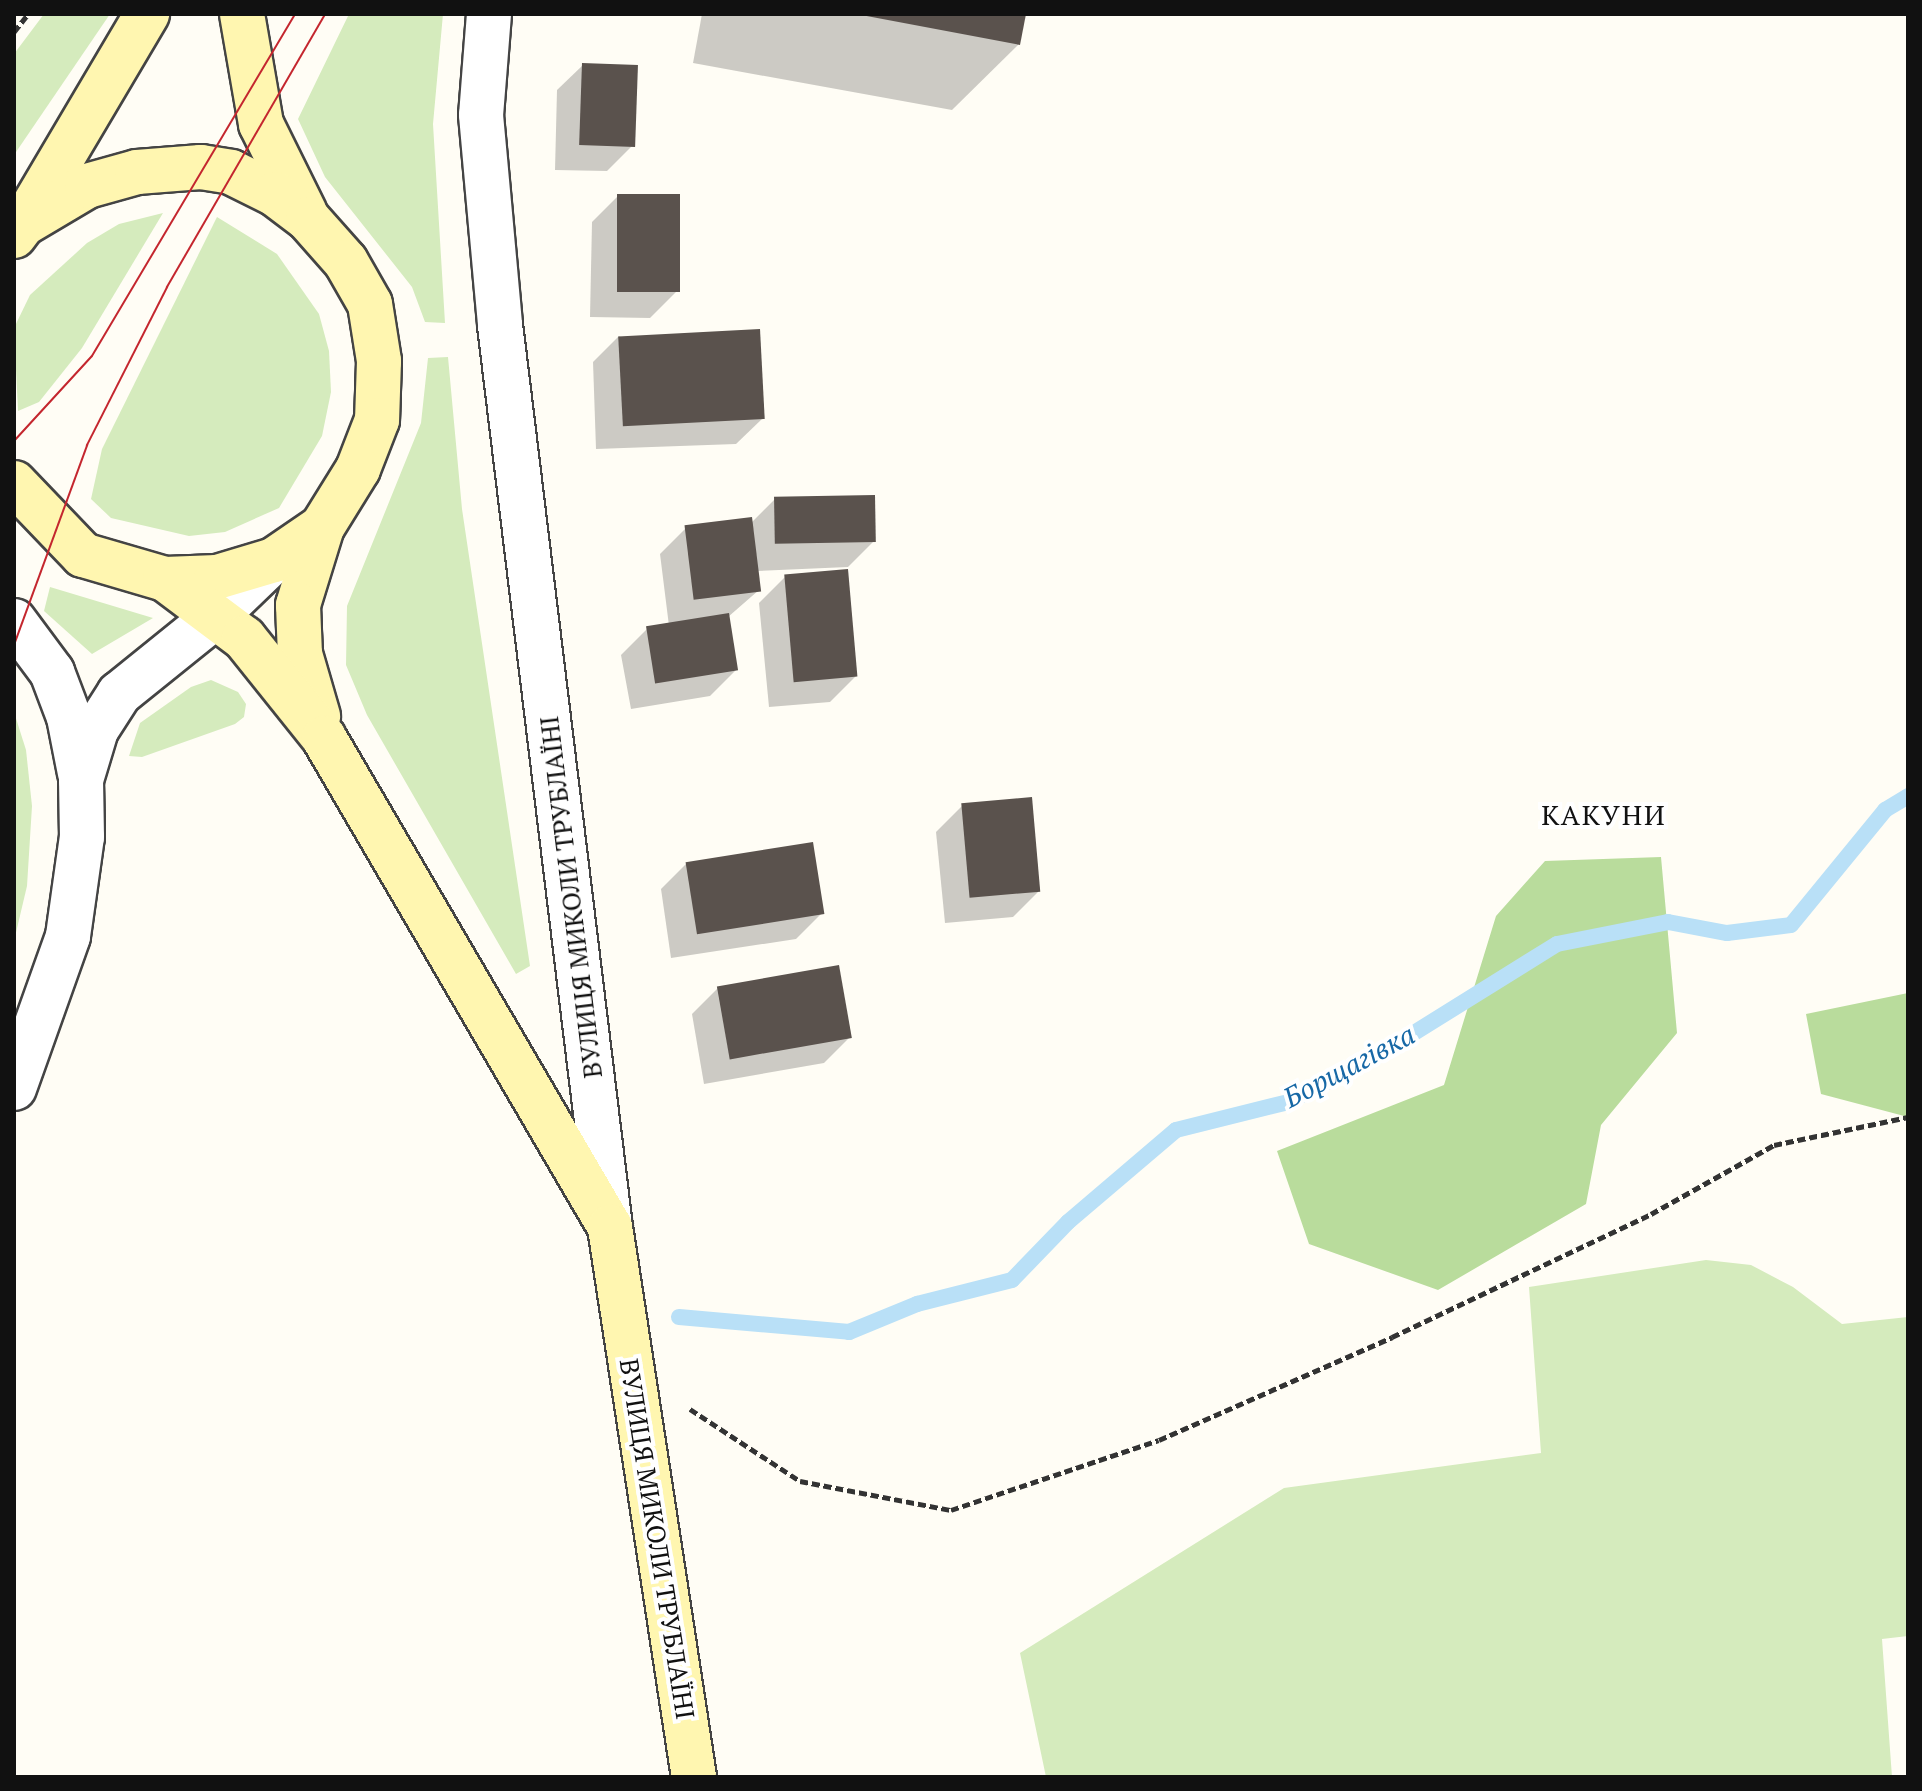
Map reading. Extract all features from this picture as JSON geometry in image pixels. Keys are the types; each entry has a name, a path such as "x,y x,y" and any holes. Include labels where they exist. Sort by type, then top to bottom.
{"main road":[{"path":"18,230 147,14"},
{"path":"242,14 261,124 308,219"},
{"path":"18,230 87,186 137,172 201,167 257,183 308,219 346,262 370,304 379,361 377,420 358,469 322,527 298,605 300,654 324,738"},
{"path":"14,483 83,555 165,579 217,615 261,657 324,738 610,1227"},
{"path":"165,579 217,577 274,560 322,527"},
{"name":"ВУЛИЦЯ МИКОЛИ ТРУБЛАЇНІ","path":"610,1227 694,1777"}],"street":[{"name":"ВУЛИЦЯ МИКОЛИ ТРУБЛАЇНІ","path":"489,14 481,115 500,325 582,962 610,1227"},
{"path":"81,780 96,730 119,694 217,615 274,560"},
{"path":"14,621 52,672 69,717 81,780 82,837 68,936 14,1088"}],"path":[{"path":"14,32 28,14"},
{"path":"632,1371 800,1481 951,1510 1159,1440 1363,1350 1651,1214 1774,1145 1908,1117"}],"green space":[{"path":"44,14 110,14 14,155 14,54"},
{"path":"349,14 443,14 433,124 445,323 425,322 412,287 325,177 298,119"},
{"path":"163,213 82,348 39,402 18,411 14,328 30,295 87,243 119,224"},
{"path":"217,217 277,254 319,314 329,351 331,392 322,436 279,508 225,532 189,536 111,518 91,499 102,449"},
{"path":"448,357 462,509 530,966 516,974 367,715 346,665 347,606 421,423 428,358"},
{"path":"50,587 153,618 92,654 44,611"},
{"path":"211,680 238,692 246,704 244,717 235,724 142,757 129,756 140,723 191,687"},
{"path":"14,712 26,750 32,806 27,886 14,941"},
{"path":"1661,857 1677,1033 1601,1125 1586,1204 1438,1290 1309,1244 1277,1151 1444,1085 1496,916 1545,861"},
{"path":"1908,993 1908,1117 1821,1094 1806,1014"},
{"path":"1706,1260 1751,1265 1793,1287 1842,1324 1908,1317 1908,1636 1882,1639 1892,1777 1046,1777 1020,1653 1284,1488 1541,1453 1529,1287"}],"building":[{"path":"856,14 1026,14 1020,45"},
{"path":"582,63 638,65 635,147 579,145"},
{"path":"617,194 680,194 680,292 617,292"},
{"path":"760,329 765,419 623,426 618,336"},
{"path":"875,495 876,542 775,544 774,497"},
{"path":"752,517 761,591 694,600 685,525"},
{"path":"848,569 857,677 794,682 784,575"},
{"path":"729,613 738,670 655,683 646,626"},
{"path":"1032,797 1040,892 970,898 961,803"},
{"path":"813,842 824,914 697,934 686,862"},
{"path":"839,965 852,1038 730,1059 717,987"}],"waterway":[{"name":"Борщагівка","path":"679,1317 849,1332 917,1304 1012,1280 1068,1222 1176,1130 1288,1102 1377,1056 1557,944 1668,922 1727,933 1791,925 1885,810 1908,796"}],"tram line":[{"path":"14,441 92,356 295,14"},
{"path":"14,645 87,445 167,287 325,14"}],"district":[{"name":"КАКУНИ","path":"1604,815"}]}
